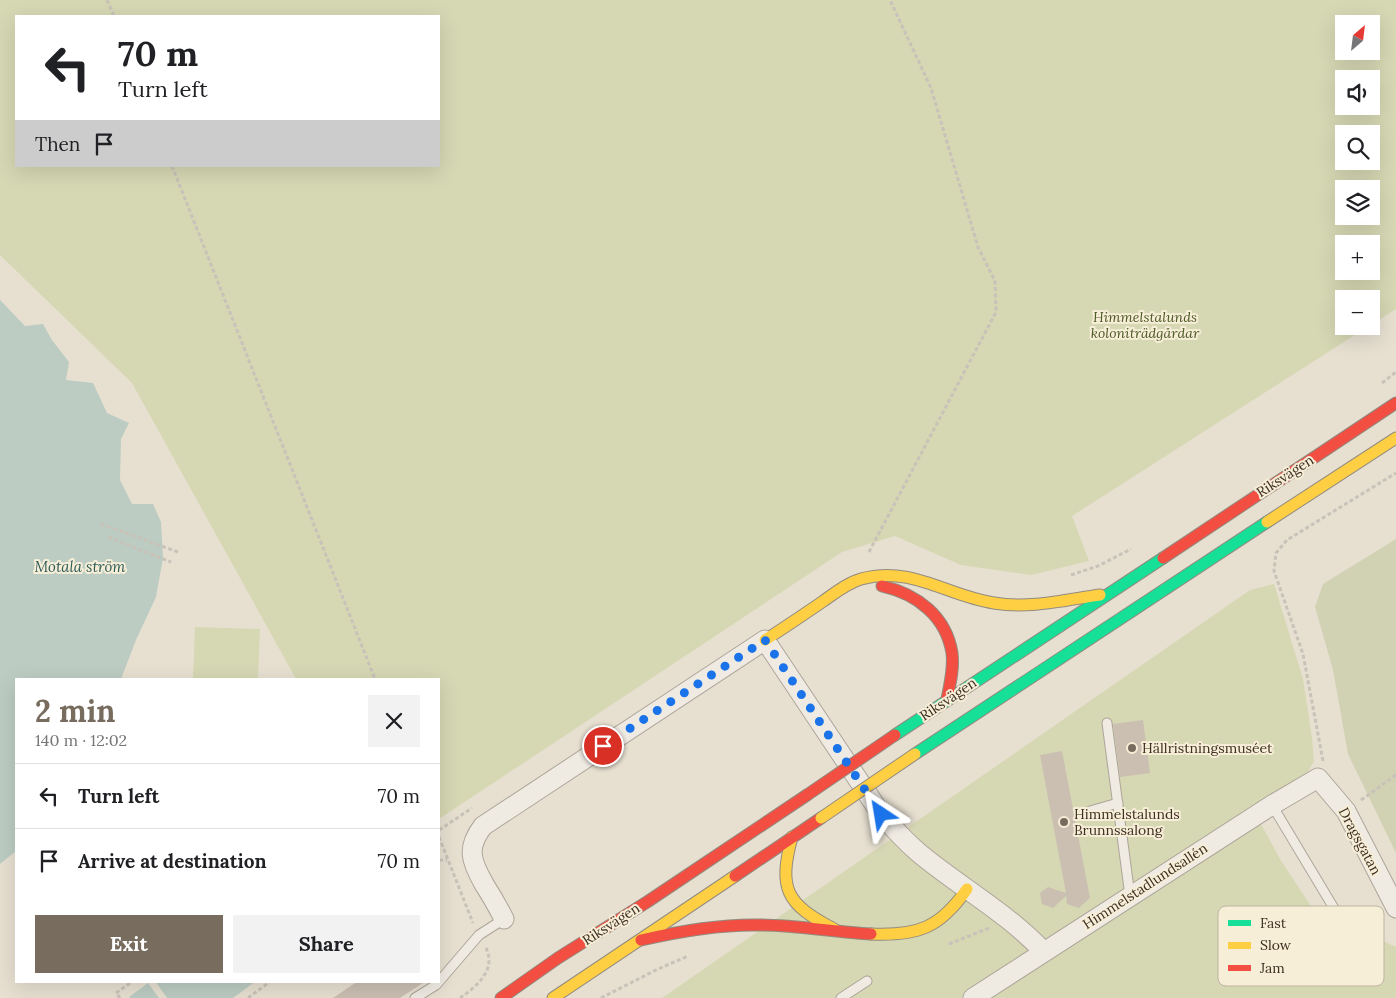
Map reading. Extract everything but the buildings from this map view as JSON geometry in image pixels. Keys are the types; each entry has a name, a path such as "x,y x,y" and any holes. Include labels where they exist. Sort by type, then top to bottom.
{"highway":[{"name":"Riksvägen","path":"501,998 558,958 646,902 1396,402"},
{"name":"Riksvägen","path":"553,998 915,754 1396,438"},
{"path":"765,640 843,588 861,578 882,574 901,574 972,600 996,604 1045,603 1106,594"},
{"path":"843,588 868,584 886,587 908,594 924,603 940,621 952,654 952,676 947,700"},
{"path":"792,837 785,876 792,898 816,920 838,931"},
{"path":"641,940 695,928 749,924 890,934 912,931 943,918 967,889"}],"street":[{"path":"504,919 475,868 472,856 476,835 483,826 765,640 881,814 899,835 920,854 1010,919 1043,951"},
{"name":"Himmelstadlundsallén","path":"973,998 1272,804 1318,778"},
{"name":"Dragsgatan","path":"1318,778 1346,811 1396,908"}],"lane":[{"path":"1107,723 1130,896"},
{"path":"1090,811 1118,803"},
{"path":"1272,804 1333,906"},
{"path":"440,980 479,935 504,919"},
{"path":"841,998 867,981"},
{"path":"415,998 438,983"}],"path":[{"path":"107,0 114,15"},
{"path":"869,552 996,312 996,281 978,247 931,88 890,0"},
{"path":"172,167 376,678"},
{"path":"1378,386 1396,372"},
{"path":"1318,778 1324,763 1303,654 1274,570 1276,554 1287,540 1396,473"},
{"path":"100,524 178,552"},
{"path":"108,537 171,562"},
{"path":"1062,577 1098,566 1139,544"},
{"path":"863,554 876,552"},
{"path":"1346,811 1396,775"},
{"path":"440,841 479,935 488,951 490,963 483,978 460,998"},
{"path":"440,860 447,860"},
{"path":"946,945 1010,919"},
{"path":"601,998 691,954"},
{"path":"120,998 116,993 130,983"},
{"path":"248,998 268,983"}],"green space":[{"name":"Himmelstalunds koloniträdgårdar","path":"0,0 1396,0 1396,309 1380,319 1380,290 1335,290 1335,335 1355,335 1072,516 1089,561 1031,575 961,565 895,536 842,552 440,818 440,678 295,678 132,383 0,255"},
{"path":"1396,539 1396,853 1348,754 1333,670 1315,607 1323,584"},
{"path":"1274,584 1303,679 1314,761 1305,777 1255,813 1280,859 1311,906 1218,906 1218,986 1384,986 1384,941 1396,947 1396,998 662,998 1250,590"},
{"path":"195,627 260,629 258,678 193,678"}],"water":[{"name":"Motala ström","path":"0,300 25,326 43,324 52,340 69,362 66,380 93,383 107,413 129,423 121,439 120,480 132,504 153,504 161,522 163,558 156,597 121,678 15,678 15,852 0,864"},
{"path":"148,983 159,998 129,997"},
{"path":"156,983 253,983 233,998 167,998"}],"traffic: fast":[{"path":"915,754 1267,522"},
{"path":"895,735 1163,558"}],"traffic: slow":[{"path":"1267,522 1396,438"},
{"path":"765,640 846,586 861,579 879,576 913,579 977,599 1007,605 1047,603 1100,595"},
{"path":"821,818 915,754"},
{"path":"792,837 786,870 786,882 790,893 796,903 805,911 834,929"},
{"path":"553,998 735,876"},
{"path":"871,934 902,933 926,927 947,913 967,889"}],"traffic: jam":[{"path":"1163,558 1396,403"},
{"path":"882,586 918,601 928,609 943,628 949,640 952,653 947,699"},
{"path":"807,795 895,735"},
{"path":"501,998 558,958 647,902 807,795"},
{"path":"735,876 821,818"},
{"path":"641,940 700,929 745,925 774,925 871,934"}],"place":[{"name":"Hällristningsmuséet","path":"1132,748"},
{"name":"Himmelstalunds Brunnssalong","path":"1064,822"}],"route":[{"path":"603,746 765,640 881,814"}]}
